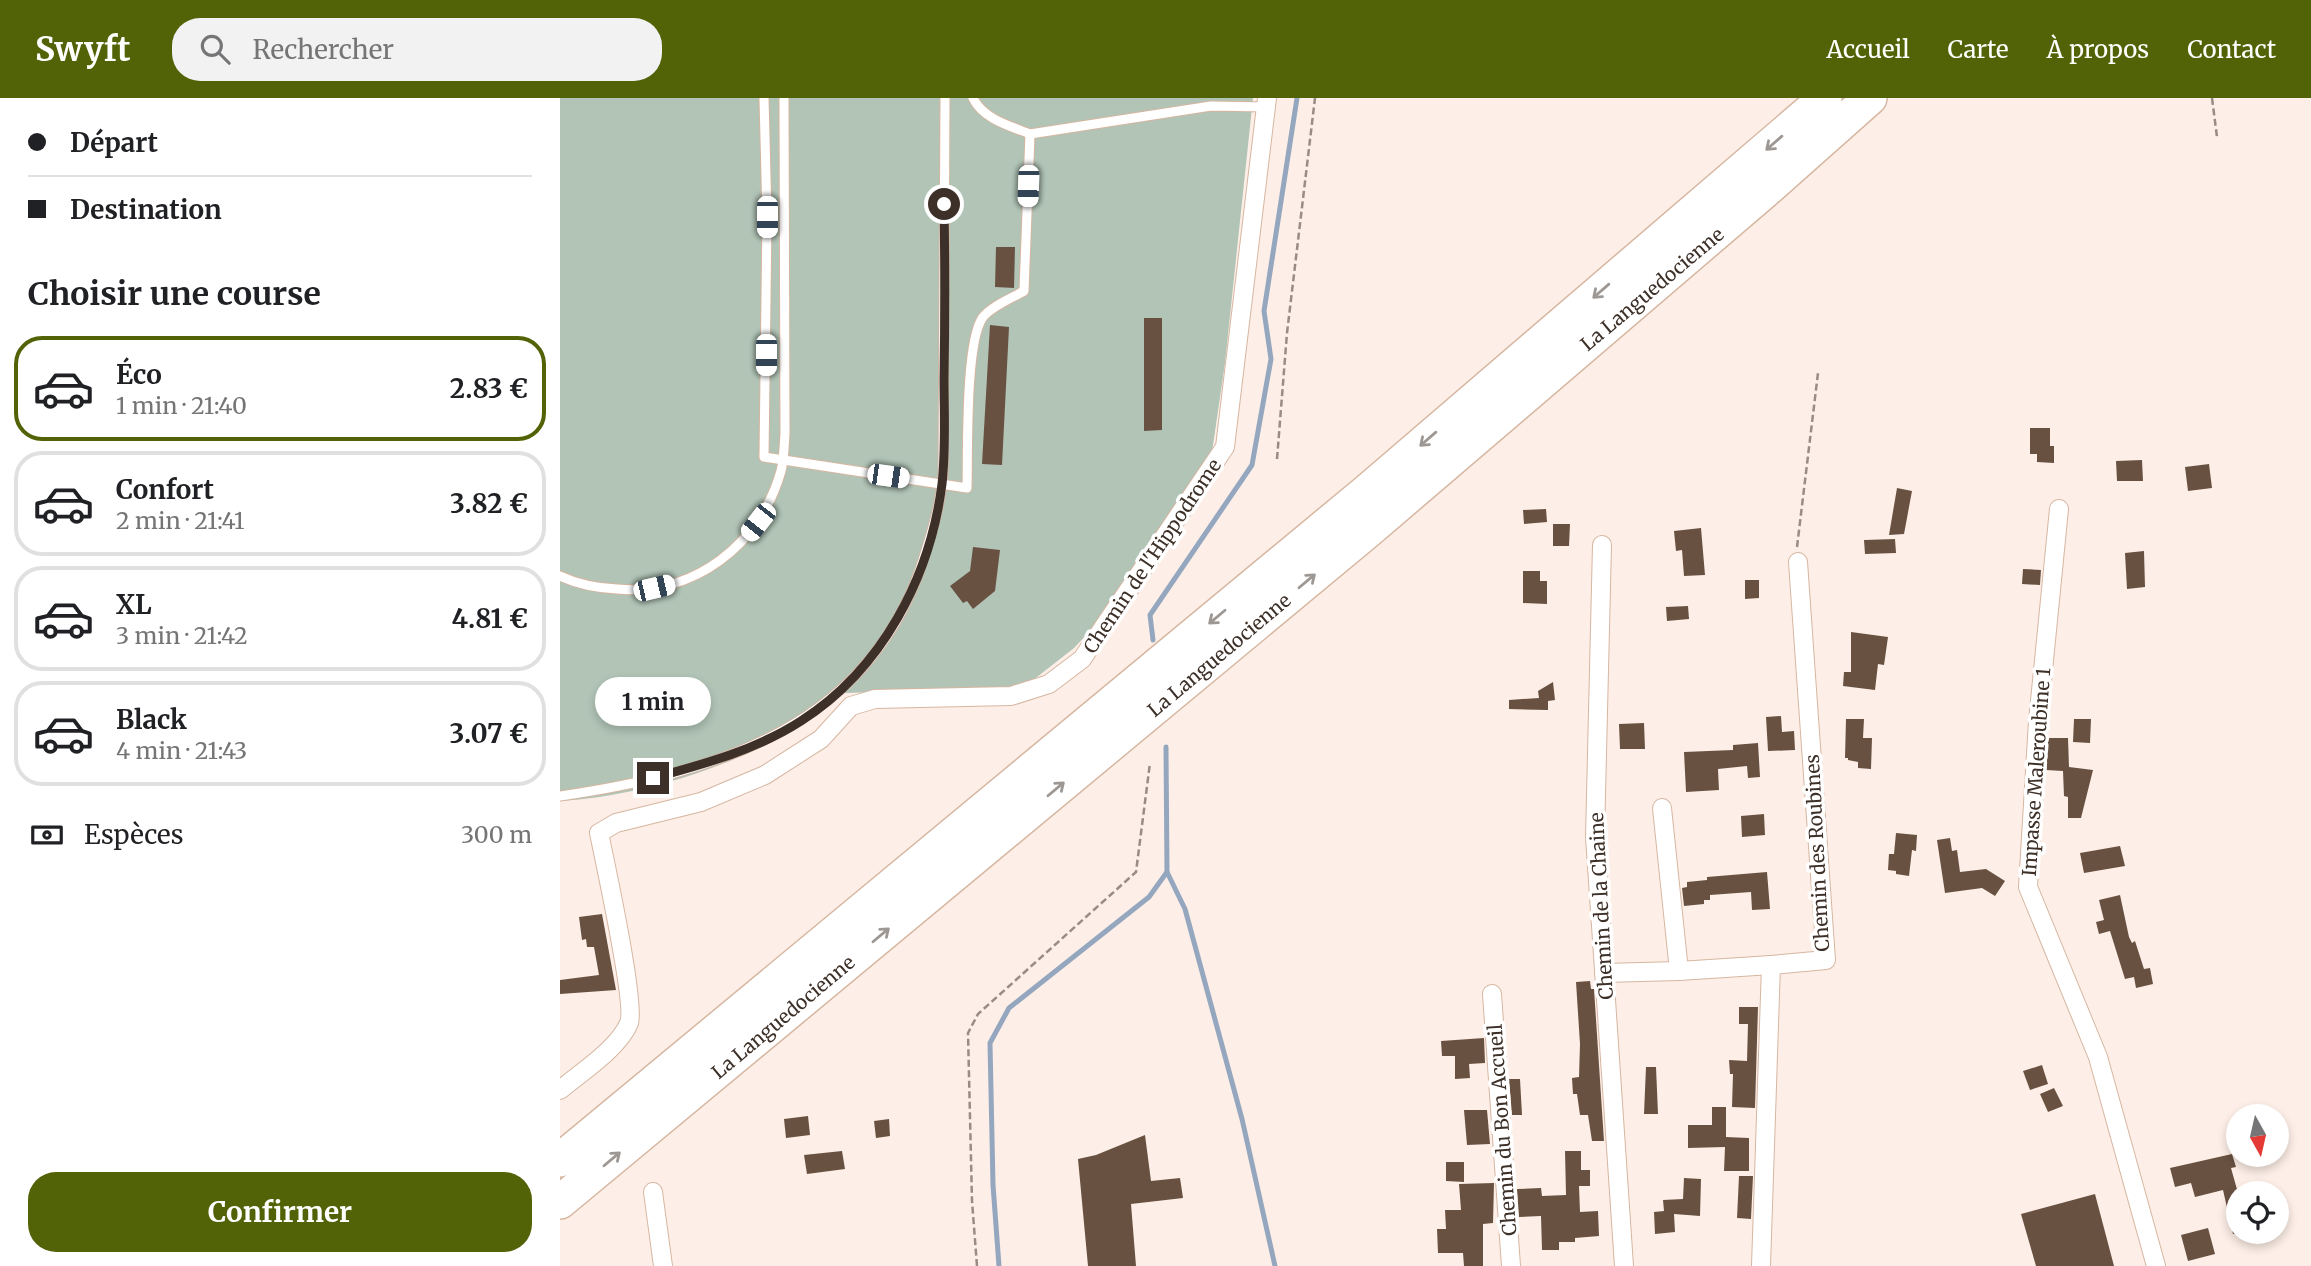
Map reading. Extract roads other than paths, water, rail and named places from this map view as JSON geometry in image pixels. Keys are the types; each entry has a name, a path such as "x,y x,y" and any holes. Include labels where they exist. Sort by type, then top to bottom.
{"highway":[{"name":"La Languedocienne","path":"560,1160 1367,491 1825,98"},
{"name":"La Languedocienne","path":"560,1202 1368,531 1765,192 1870,98"}],"street":[{"name":"Chemin de l'Hippodrome","path":"560,1090 614,1044 630,1022 629,994 599,833 615,822 701,802 765,775 821,739 851,706 875,699 1011,696 1049,684 1082,659 1225,447 1266,103"},
{"name":"Impasse Maleroubine 1","path":"2059,509 2038,721 2028,887 2098,1057 2156,1266"},
{"name":"Chemin de la Chaine","path":"1602,545 1595,837 1624,1266"},
{"name":"Chemin des Roubines","path":"1771,965 1826,960 1798,562"},
{"path":"1662,808 1679,971"},
{"path":"1604,973 1771,965 1761,1266"},
{"name":"Chemin du Bon Accueil","path":"1492,994 1511,1266"},
{"path":"653,1192 663,1266"}],"lane":[{"path":"764,98 767,217 764,457 967,488 971,359 976,329 985,315 1024,291 1030,134"},
{"path":"560,576 600,588 631,590 681,582 724,559 742,543 758,522 772,494 781,470 785,434 784,98"},
{"path":"560,796 627,786 753,746 800,722 846,687 879,649 915,588 934,524 942,484 945,98"},
{"path":"973,98 975,103 995,120 1030,134 1211,106 1266,103"}],"waterway":[{"path":"1153,640 1150,615 1252,465 1271,359 1264,311 1297,98"},
{"path":"999,1266 993,1185 990,1043 1009,1008 1149,897 1167,872 1166,747"},
{"path":"1167,872 1185,909 1242,1119 1275,1266"}]}
